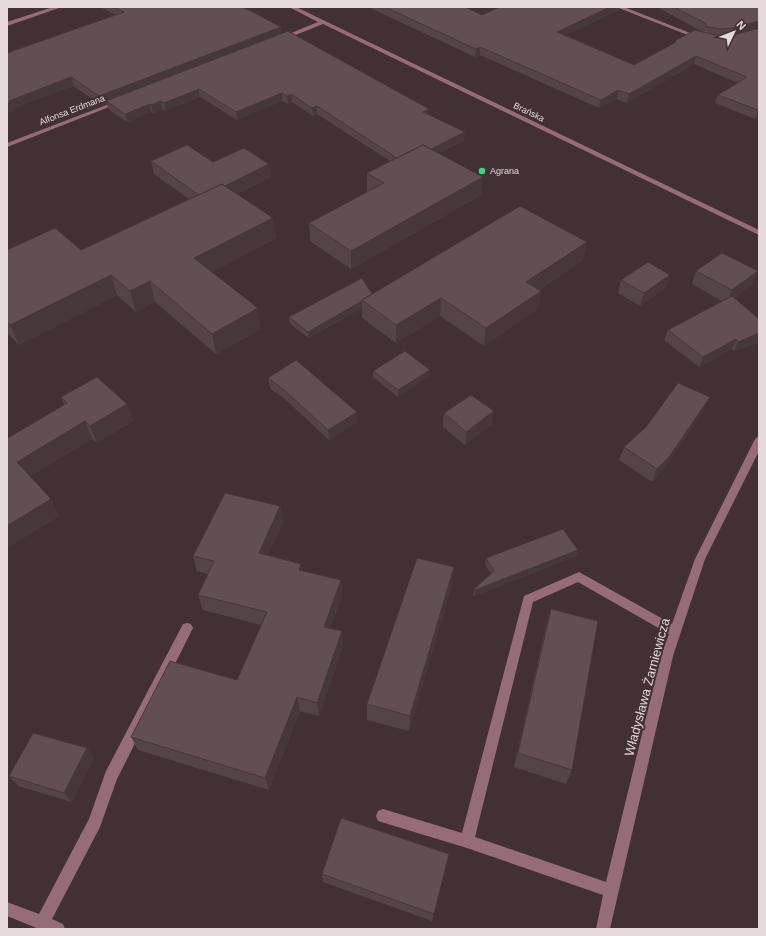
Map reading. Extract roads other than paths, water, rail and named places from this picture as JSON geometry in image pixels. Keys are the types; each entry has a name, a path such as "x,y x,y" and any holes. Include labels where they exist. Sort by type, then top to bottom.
{"street":[{"path":"7,24 59,7"},
{"name":"Brańska","path":"292,7 759,233"},
{"path":"619,7 706,39"},
{"path":"272,42 324,22"},
{"name":"Alfonsa Erdmana","path":"7,145 125,99"},
{"name":"Władysława Żarniewicza","path":"603,929 667,656 700,559 759,441"},
{"path":"467,841 528,599 579,577 675,632"},
{"path":"42,923 95,822 111,776 187,628"},
{"path":"383,816 467,841 611,891"},
{"path":"7,909 58,929"}],"place":[{"name":"Agrana","path":"482,171"}]}
